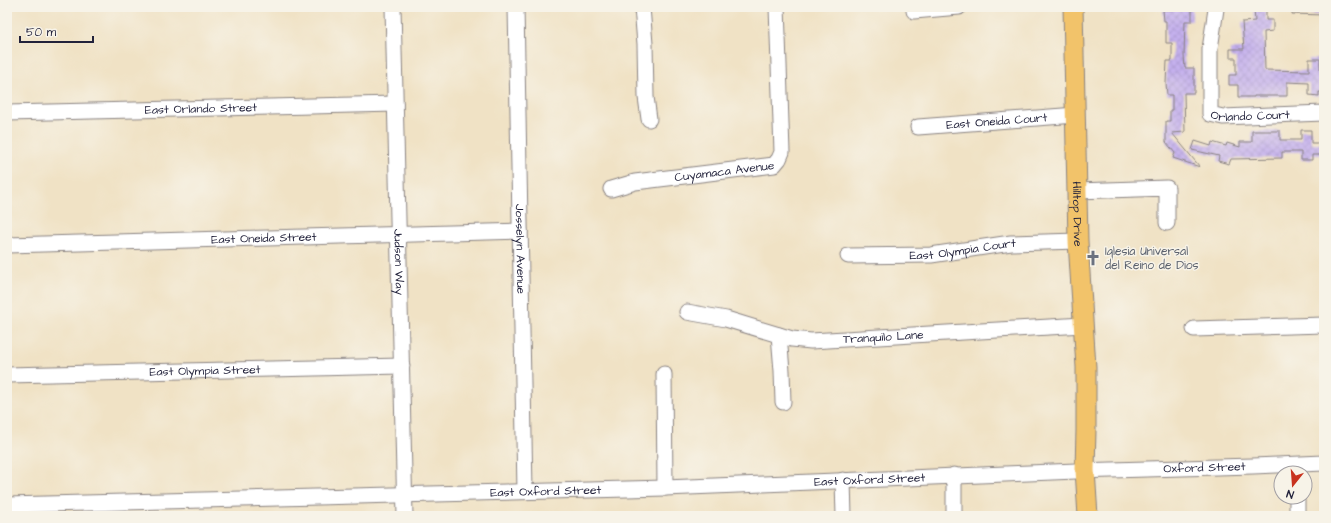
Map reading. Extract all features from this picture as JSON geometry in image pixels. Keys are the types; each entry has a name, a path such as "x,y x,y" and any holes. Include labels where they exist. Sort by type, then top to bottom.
{"main road":[{"name":"Hilltop Drive","path":"1074,7 1078,241 1086,367 1085,470 1088,516"}],"street":[{"name":"Judson Way","path":"393,7 405,516"},
{"name":"Josselyn Avenue","path":"516,7 525,491"},
{"path":"642,7 645,44 646,97 649,119"},
{"name":"Cuyamaca Avenue","path":"611,189 635,182 774,165 782,152 777,7"},
{"path":"914,10 959,7"},
{"name":"Orlando Court","path":"1216,9 1210,49 1210,114 1223,117 1324,113"},
{"name":"East Orlando Street","path":"7,113 395,104"},
{"name":"East Oneida Court","path":"918,126 1076,115"},
{"path":"1077,191 1167,188 1167,223"},
{"name":"East Oneida Street","path":"7,245 520,231"},
{"name":"East Olympia Court","path":"848,256 931,255 1011,243 1078,241"},
{"name":"Tranquilo Lane","path":"687,312 726,319 792,340 811,341 1083,325"},
{"path":"1194,329 1324,325"},
{"path":"779,335 782,371 782,402"},
{"name":"East Olympia Street","path":"7,375 402,366"},
{"path":"664,374 665,488"},
{"name":"Oxford Street","path":"1312,465 1324,463"},
{"name":"Oxford Street","path":"1085,470 1273,469"},
{"name":"East Oxford Street","path":"7,505 665,488 1085,470"},
{"path":"954,475 954,516"},
{"path":"843,480 844,516"},
{"path":"1297,505 1297,516"}],"building":[{"path":"1292,7 1324,7 1324,15 1292,14"},
{"path":"1192,9 1192,21 1185,21 1184,56 1185,68 1194,68 1194,93 1184,93 1185,132 1172,133 1200,167 1173,158 1175,153 1166,142 1166,121 1170,121 1170,110 1172,110 1172,95 1167,95 1166,83 1167,61 1172,61 1172,43 1166,43 1166,21 1164,21 1163,10"},
{"path":"1266,9 1266,20 1273,20 1273,31 1264,32 1265,70 1309,71 1309,59 1320,59 1320,69 1324,69 1324,92 1319,92 1319,96 1309,95 1309,83 1287,82 1287,96 1254,97 1238,97 1238,85 1229,85 1229,75 1236,75 1236,58 1230,58 1230,49 1244,49 1242,22 1255,21 1254,10"},
{"path":"1301,130 1311,130 1311,143 1323,143 1322,155 1312,155 1312,160 1301,160 1301,152 1282,152 1282,158 1231,159 1229,164 1218,161 1219,156 1192,150 1195,141 1211,146 1212,142 1226,146 1227,143 1240,147 1240,142 1252,142 1252,131 1280,131 1280,140 1301,140"}],"place":[{"name":"Iglesia Universal del Reino de Dios","path":"1093,258"}]}
